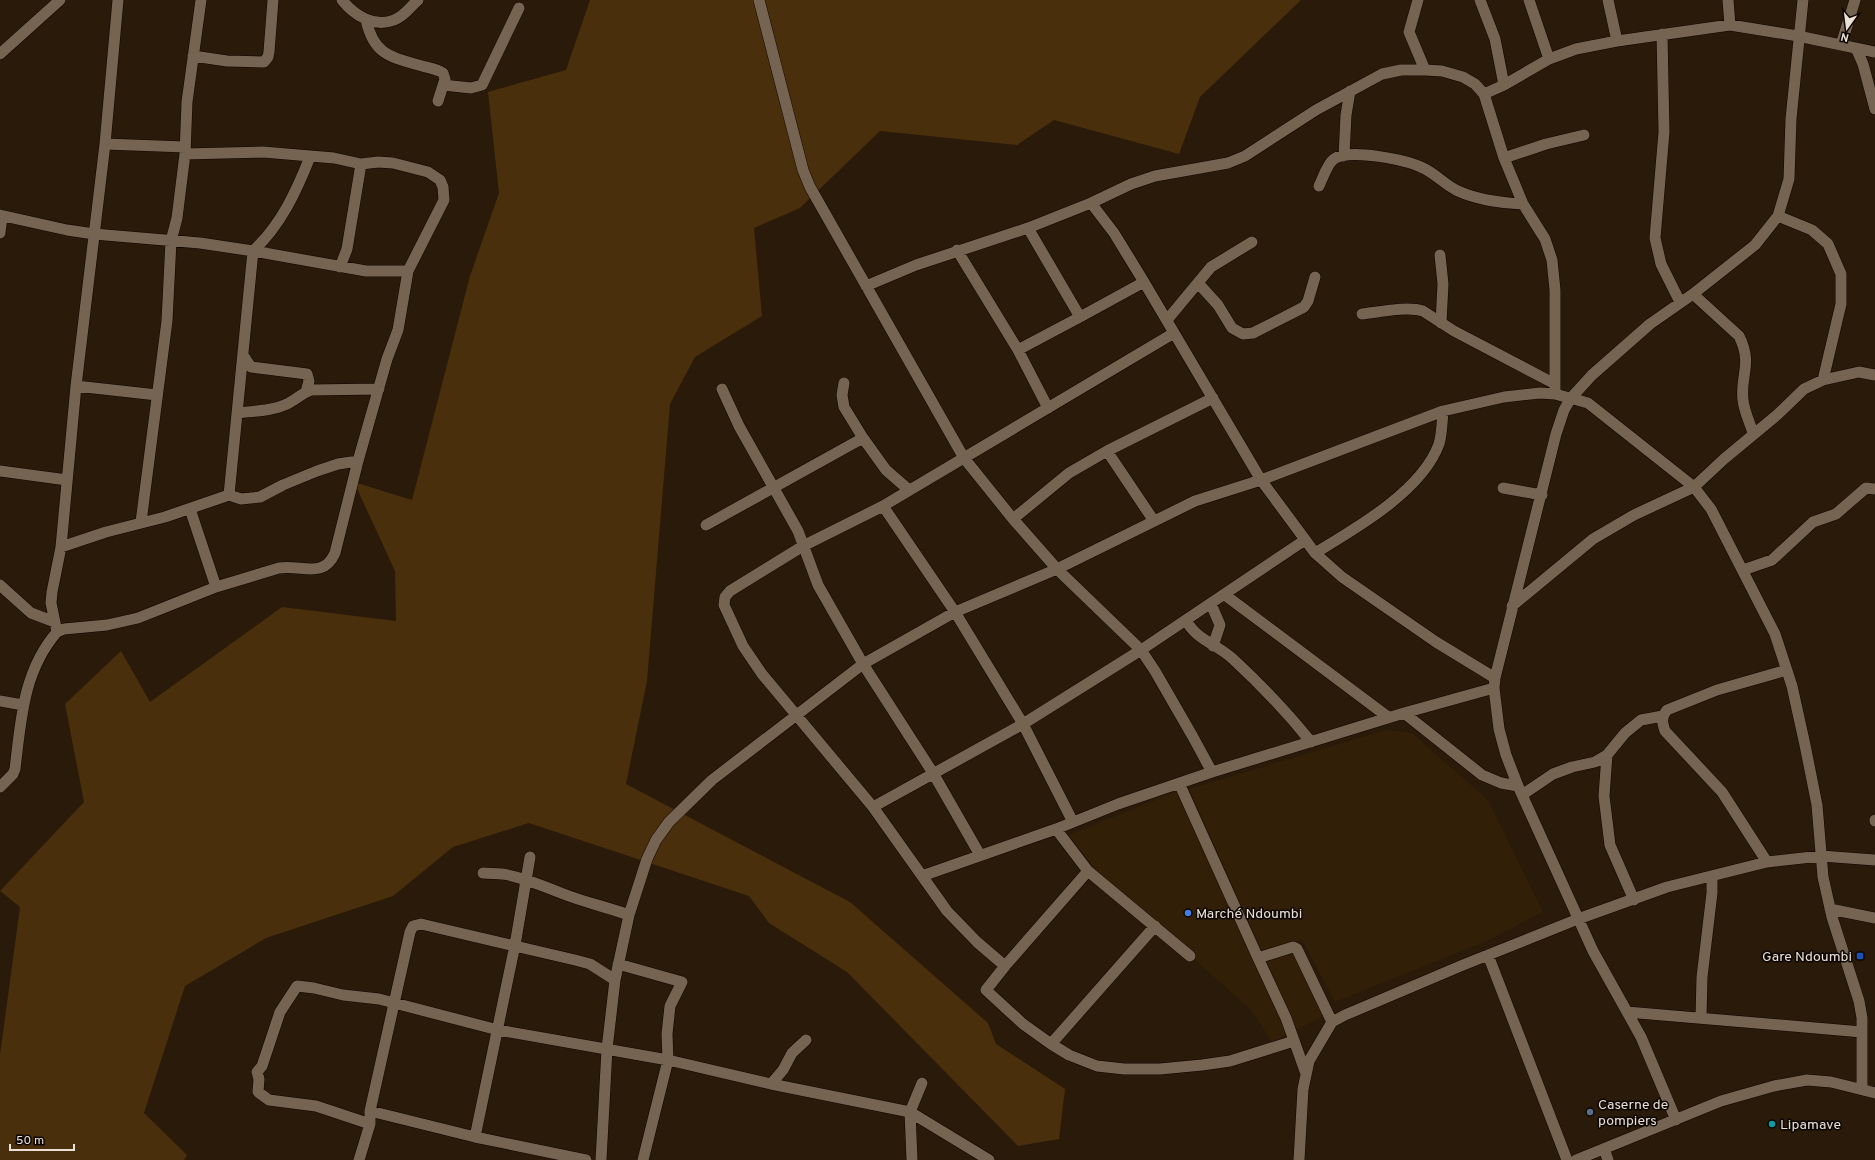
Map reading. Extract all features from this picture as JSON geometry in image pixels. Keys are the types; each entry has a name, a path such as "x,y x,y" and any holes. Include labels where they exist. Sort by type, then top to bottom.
{"street":[{"path":"0,54 60,0"},
{"path":"0,787 13,774 15,769 23,705 27,688 39,659 56,627 51,604 52,592 61,547 76,386 105,144 118,0"},
{"path":"141,522 167,321 171,241 177,218 185,151 187,102 201,0"},
{"path":"193,56 227,62 264,62 268,58 269,52 273,0"},
{"path":"342,0 355,14 366,20 382,22 394,21 402,16 418,0"},
{"path":"759,0 803,170 810,187 964,458 1012,519 1057,569 1141,650 1186,724 1212,772"},
{"path":"1418,0 1410,32 1425,70"},
{"path":"1480,0 1495,39 1504,85"},
{"path":"1529,0 1549,59"},
{"path":"1608,0 1617,41"},
{"path":"1728,0 1730,25"},
{"path":"1676,1120 1641,1037 1593,951 1520,790 1506,755 1499,729 1494,683 1512,606 1560,422 1564,410 1571,398 1592,375 1650,324 1692,294 1755,245 1778,216 1789,179 1791,119 1798,36 1803,0"},
{"path":"1842,45 1855,0"},
{"path":"443,85 472,88 482,84 519,8"},
{"path":"366,20 370,36 375,45 393,57 440,71 445,76 438,101"},
{"path":"1484,94 1504,85 1549,59 1576,49 1617,41 1730,25 1798,36 1875,52"},
{"path":"1662,34 1664,132 1655,238 1661,264 1680,302"},
{"path":"1856,48 1863,64 1875,109"},
{"path":"866,286 957,250 1028,228 1092,203 1132,184 1155,176 1228,163 1245,156 1316,110 1382,74 1401,70 1442,71 1463,77 1475,84 1484,94 1504,158 1524,204 1545,239 1552,260 1555,290 1555,389"},
{"path":"1344,156 1344,131 1350,91"},
{"path":"1504,158 1546,144 1584,135"},
{"path":"0,585 31,613 56,627 64,628 106,625 138,618 216,587 278,568 288,567 311,570 324,568 330,563 335,553 358,461 398,330 408,271 444,200 443,187 440,180 428,172 410,166 378,162 361,164 334,158 264,152 185,151 105,144"},
{"path":"1319,186 1330,163 1334,159 1344,156 1379,156 1424,168 1444,183 1459,191 1505,204 1524,204"},
{"path":"229,495 254,250 265,240 284,213 310,157"},
{"path":"340,267 347,249 361,164"},
{"path":"1092,203 1114,233 1144,282 1261,480 1314,553 1342,577 1494,683"},
{"path":"0,233 1,215 94,234 254,250 366,271 408,271"},
{"path":"1778,216 1812,230 1828,244 1841,274 1841,304 1823,380"},
{"path":"1028,228 1080,317"},
{"path":"1167,320 1211,267 1252,242"},
{"path":"957,250 1018,350 1048,408"},
{"path":"1440,255 1444,284 1441,323"},
{"path":"1198,282 1218,305 1232,328 1243,334 1253,332 1304,307 1308,301 1315,278"},
{"path":"1018,350 1144,282"},
{"path":"1692,294 1739,336 1744,344 1747,359 1743,400 1753,434"},
{"path":"1362,314 1419,310 1429,314 1441,323 1571,398 1588,403 1694,487 1711,509 1775,634 1792,686 1817,805 1823,877 1830,909 1859,1001 1862,1032 1862,1089"},
{"path":"1005,966 977,942 947,911 873,807 762,674 743,646 724,604 725,597 730,591 803,546 883,506 1174,333"},
{"path":"243,355 251,367 307,374 309,381 306,392"},
{"path":"1512,606 1593,539 1634,515 1694,487 1753,434 1777,415 1804,389 1823,380 1859,372 1875,375"},
{"path":"844,384 842,395 844,407 862,438 886,470 909,490"},
{"path":"76,386 157,395"},
{"path":"238,413 276,409 289,404 306,392 379,389"},
{"path":"600,1160 607,1049 618,964 629,915 647,859 656,840 669,822 712,780 863,664 955,612 1057,569 1195,501 1261,480 1443,411 1504,397 1540,393 1555,389"},
{"path":"722,390 739,426 798,531 818,585 863,664 933,773 980,854"},
{"path":"1012,519 1069,473 1107,451 1213,398"},
{"path":"1314,553 1357,528 1395,500 1423,472 1439,444 1443,411"},
{"path":"706,525 775,488 862,438"},
{"path":"1107,451 1154,521"},
{"path":"61,547 141,522 166,517 229,495 241,499 260,497 283,484 317,471 338,464 358,461"},
{"path":"0,471 67,480"},
{"path":"1503,488 1542,495"},
{"path":"1743,570 1772,560 1813,522 1836,514 1866,488 1875,489"},
{"path":"883,506 955,612 1023,724 1072,822"},
{"path":"190,509 216,587"},
{"path":"873,807 1023,724 1141,650 1305,540"},
{"path":"1225,595 1388,718"},
{"path":"1210,604 1220,625 1213,646"},
{"path":"1186,620 1195,634 1231,657 1294,721 1311,742"},
{"path":"1767,862 1722,792 1664,730 1662,722 1663,716 1667,710 1717,690 1787,670"},
{"path":"922,876 980,854 1056,829 1118,804 1179,783 1404,713 1494,683"},
{"path":"0,701 23,705"},
{"path":"1404,713 1482,775 1520,790 1553,774 1572,767 1595,762 1607,755 1625,733 1641,720 1663,716"},
{"path":"1607,755 1604,796 1610,845 1634,900"},
{"path":"1179,783 1286,1018 1306,1075"},
{"path":"1056,829 1088,870 1190,956"},
{"path":"1299,1160 1303,1089 1309,1061 1332,1022 1355,1010 1578,918 1634,900 1667,887 1767,862 1821,856 1875,860"},
{"path":"475,1137 515,945 530,857"},
{"path":"1088,870 986,990 1023,1024 1069,1055 1096,1066 1124,1069 1160,1069 1230,1061 1294,1041"},
{"path":"484,873 494,875 500,873 526,880 546,886 561,894 629,915"},
{"path":"1701,1018 1703,970 1712,893 1712,876"},
{"path":"1830,909 1875,918"},
{"path":"359,1160 370,1124 370,1111 410,932 413,926 421,924 515,945 590,964 616,980"},
{"path":"1051,1044 1155,926"},
{"path":"1258,958 1293,947 1297,949 1332,1022"},
{"path":"1488,955 1567,1160"},
{"path":"618,964 682,982 670,1006 668,1015 668,1060 643,1160"},
{"path":"370,1124 316,1106 269,1100 258,1092 258,1072 262,1066 280,1012 297,986 314,988 343,995 362,996 395,1003 498,1030 668,1060 771,1084 910,1112 989,1160"},
{"path":"1627,1012 1862,1032"},
{"path":"771,1084 783,1070 792,1053 806,1040"},
{"path":"1576,1160 1721,1101 1774,1086 1807,1080 1831,1082 1862,1089 1875,1094"},
{"path":"912,1160 910,1112 922,1084"},
{"path":"370,1111 475,1137 586,1160"},
{"path":"1604,1149 1608,1160"}],"shaded area":[{"path":"590,0 1301,0 1200,97 1179,154 1054,120 1017,145 880,131 800,208 754,228 762,316 695,357 670,404 647,681 626,784 850,902 988,1023 996,1044 1065,1089 1059,1139 1018,1146 847,972 769,923 749,896 529,823 453,847 393,896 266,938 185,986 144,1113 187,1155 184,1160 0,1160 0,1055 20,907 0,891 84,802 65,704 121,651 150,702 282,607 396,621 395,571 354,482 412,500 470,276 499,193 488,92 566,70"},
{"path":"1386,730 1412,733 1488,800 1543,912 1487,941 1335,1002 1302,940 1263,954 1189,789"},
{"name":"Marché Ndoumbi","path":"1178,791 1255,962 1291,950 1324,1016 1272,1042 1251,1010 1101,876 1068,835"}],"place":[{"name":"Marché Ndoumbi","path":"1188,913"},
{"name":"Gare Ndoumbi","path":"1860,956"},
{"name":"Caserne de pompiers","path":"1590,1112"},
{"name":"Lipamave","path":"1772,1124"}]}
